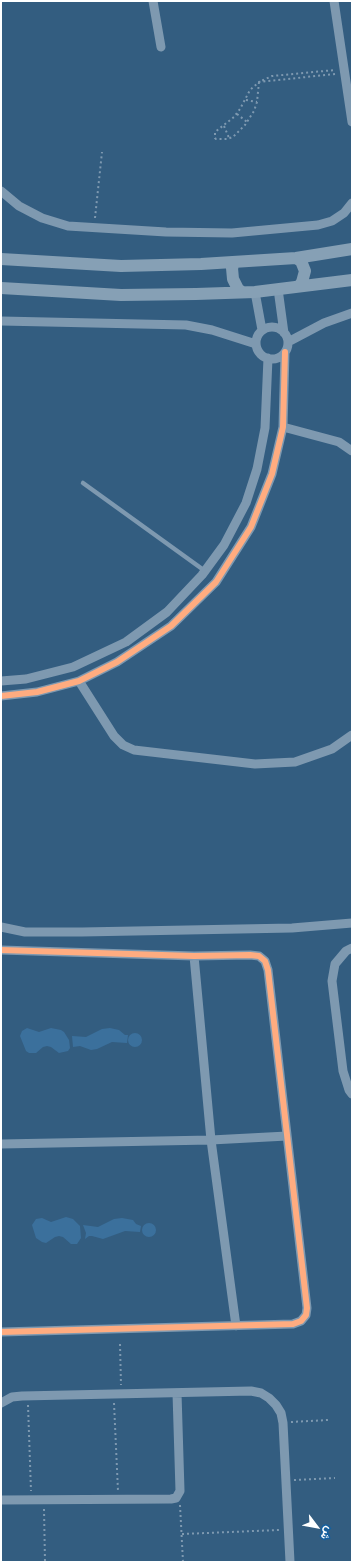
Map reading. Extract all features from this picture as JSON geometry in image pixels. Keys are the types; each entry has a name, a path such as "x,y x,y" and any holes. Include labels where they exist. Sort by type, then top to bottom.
{"street":[{"path":"153,1 161,47"},
{"path":"334,1 352,122"},
{"path":"1,191 19,206 42,218 68,226 166,232 232,233 318,225 332,221 344,213 352,203"},
{"path":"1,259 121,266 234,263 296,258 351,248"},
{"path":"296,258 301,261 305,272 299,286"},
{"path":"234,263 232,274 233,279 238,289 242,292"},
{"path":"1,288 121,295 256,292 352,280"},
{"path":"1,696 37,692 79,681 117,662 171,626 216,582 251,527 272,474 283,427 285,352 288,342 284,333 278,289"},
{"path":"256,292 262,330"},
{"path":"288,342 324,323 352,313"},
{"path":"1,321 186,325 212,330 256,344"},
{"path":"284,333 276,327 262,330 258,334 256,344 259,353 268,358 277,358 285,352"},
{"path":"1,681 26,679 73,667 126,642 167,612 205,571 224,545 246,503 258,468 265,428 268,358"},
{"path":"283,427 339,442 352,451"},
{"path":"79,681 114,736 123,746 134,750 256,764 295,762 332,749 352,735"},
{"path":"1,927 25,932 82,932 292,928 352,923"},
{"path":"352,948 346,951 335,964 332,981 343,1071 348,1090 352,1094"},
{"path":"1,950 194,956 250,955 259,956 265,961 268,970 307,1308 306,1315 301,1322 293,1324 1,1332"},
{"path":"194,956 211,1140 236,1326"},
{"path":"1,1144 211,1140 287,1136"},
{"path":"1,1403 12,1397 28,1396 251,1391 261,1393 276,1405 281,1413 283,1423 290,1562"},
{"path":"1,1500 171,1500 176,1498 180,1491 177,1393"}],"lane":[{"path":"83,483 205,571"}],"path":[{"path":"259,82 344,71"},
{"path":"259,82 257,102 254,112 238,132 229,138 219,140 215,138 214,132 224,126 237,114 246,100 250,90 259,82 272,76 344,71"},
{"path":"246,100 257,102"},
{"path":"237,114 246,122"},
{"path":"224,126 229,138"},
{"path":"94,228 102,152"},
{"path":"118,1500 117,1394 120,1344"},
{"path":"28,1396 31,1500"},
{"path":"283,1423 328,1420"},
{"path":"286,1481 335,1478"},
{"path":"180,1491 184,1562"},
{"path":"43,1500 45,1562"},
{"path":"182,1534 288,1530"}],"water":[{"path":"27,1028 39,1032 51,1028 61,1030 69,1040 70,1048 68,1051 59,1053 47,1046 43,1047 36,1053 29,1053 26,1051 20,1036 22,1031"},
{"path":"110,1028 119,1030 125,1035 128,1035 127,1043 112,1042 97,1049 91,1050 80,1046 73,1047 72,1036 86,1037 102,1029"},
{"path":"135,1033 140,1035 142,1040 140,1045 135,1047 130,1045 128,1040 130,1035"},
{"path":"66,1217 73,1219 80,1226 81,1238 77,1244 71,1244 63,1237 59,1236 46,1243 36,1238 32,1225 36,1219 42,1218 51,1222"},
{"path":"122,1218 133,1220 136,1224 141,1226 140,1232 125,1231 103,1239 89,1236 85,1239 86,1233 83,1225 98,1227 114,1219"},
{"path":"149,1223 154,1225 156,1230 154,1235 149,1237 144,1235 142,1230 144,1225"}],"cycle path":[{"path":"1,696 37,692 79,681 117,662 171,626 216,582 251,527 272,474 283,427 285,352"},
{"path":"1,950 194,956 250,955 259,956 265,961 268,970 307,1308 306,1315 301,1321 293,1324 1,1332"}]}
